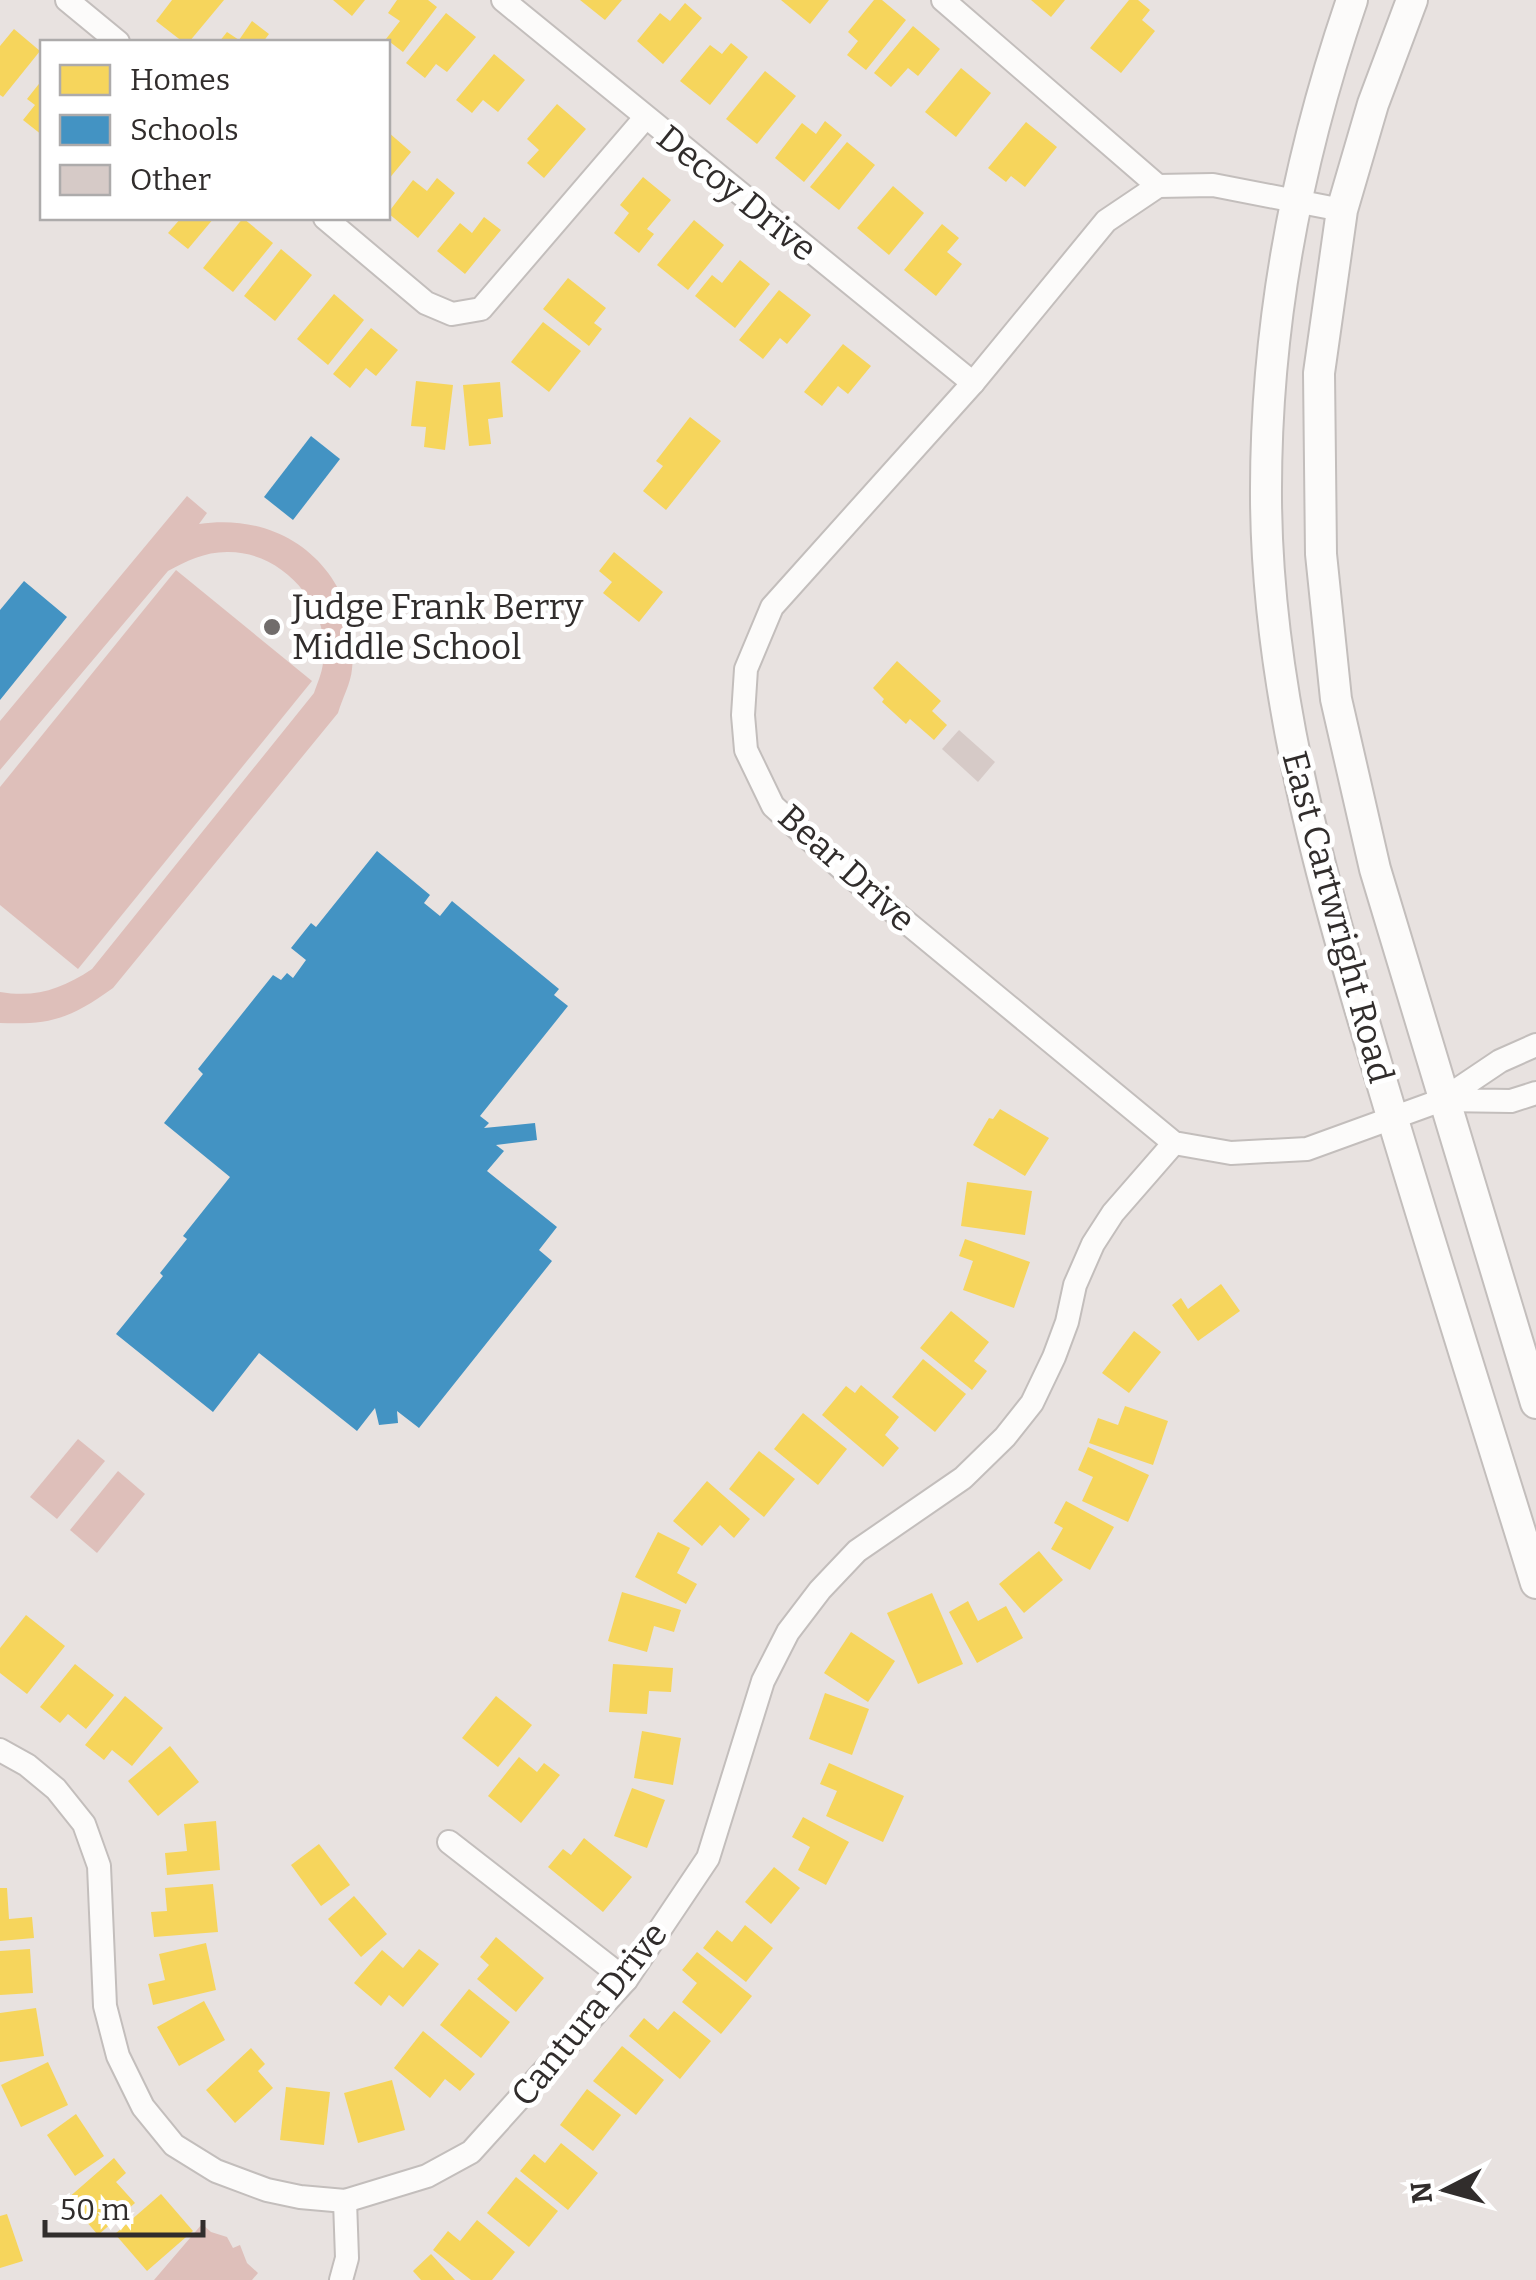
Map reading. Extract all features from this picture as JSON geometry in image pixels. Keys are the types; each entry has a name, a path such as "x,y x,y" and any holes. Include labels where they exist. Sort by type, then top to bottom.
{"main road":[{"name":"East Cartwright Road","path":"1352,0 1322,88 1285,259 1271,382 1266,499 1273,620 1294,761 1325,893 1536,1583"},
{"name":"East Cartwright Road","path":"1412,0 1373,104 1342,210 1319,373 1321,554 1336,699 1374,869 1536,1403"}],"street":[{"path":"68,0 116,40"},
{"name":"Decoy Drive","path":"503,0 973,383"},
{"path":"943,0 1158,186 1212,185 1342,210"},
{"path":"327,220 426,303 452,314 481,309 645,118"},
{"name":"Bear Drive","path":"1158,186 1106,221 973,383 772,606 746,669 746,750 774,806 848,874 1174,1143 1231,1153 1307,1148 1442,1100"},
{"path":"1442,1100 1500,1061 1536,1045"},
{"path":"1442,1100 1511,1100 1536,1093"},
{"name":"Cantura Drive","path":"0,1750 27,1765 56,1789 84,1824 98,1866 106,2006 118,2056 143,2107 174,2144 216,2170 267,2190 345,2202 427,2176 470,2152 626,1980 708,1858 762,1681 788,1632 857,1551 963,1478 1006,1437 1032,1403 1054,1357 1067,1322 1074,1285 1093,1244 1113,1214 1174,1143"},
{"path":"448,1842 626,1980"},
{"path":"341,2280 347,2258 345,2202"}],"shaded area":[{"path":"187,496 207,513 199,524 232,522 262,528 290,539 313,556 332,579 345,605 352,635 348,685 338,713 113,988 61,1018 0,1023 0,992 25,994 48,990 92,969 314,693 318,682 324,642 320,622 299,586 267,561 248,554 203,555 168,571 0,770 0,721"},
{"path":"176,570 312,681 78,969 0,905 0,787"},
{"path":"78,1439 105,1461 57,1519 30,1497"},
{"path":"118,1471 145,1494 97,1553 70,1530"},
{"path":"202,2224 227,2237 233,2248 240,2245 247,2263 258,2273 252,2280 154,2280"}],"building: Homes":[{"path":"172,0 224,0 191,40 180,40 156,21"},
{"path":"333,0 365,0 352,16"},
{"path":"397,0 428,0 437,7 403,52 386,39 400,21 388,13"},
{"path":"580,0 622,0 605,20"},
{"path":"781,0 829,0 810,24"},
{"path":"874,0 882,0 906,20 866,70 847,55 858,41 848,32"},
{"path":"1031,0 1065,0 1051,17"},
{"path":"1129,0 1138,0 1150,10 1142,20 1155,31 1121,73 1090,48"},
{"path":"685,3 702,18 663,64 637,41 660,13 670,21"},
{"path":"446,13 476,37 447,72 436,64 425,78 406,63"},
{"path":"252,21 269,34 264,40 239,40"},
{"path":"913,26 940,49 918,76 908,68 891,87 874,73"},
{"path":"14,29 40,51 3,97 0,46"},
{"path":"227,32 239,40 221,40"},
{"path":"731,43 748,57 710,105 680,81 710,45 722,54"},
{"path":"494,54 525,80 498,112 483,100 472,113 456,100"},
{"path":"961,68 991,93 956,137 925,112"},
{"path":"765,71 796,96 757,144 726,119"},
{"path":"40,83 40,133 23,120 35,105 27,99"},
{"path":"557,104 586,129 544,178 527,163 539,150 527,139"},
{"path":"825,121 842,135 804,182 775,158 802,123 816,134"},
{"path":"1026,122 1057,147 1025,187 1011,176 1006,182 988,168"},
{"path":"390,134 411,152 390,178"},
{"path":"847,142 875,165 839,210 810,187"},
{"path":"643,177 671,200 647,229 654,234 639,253 614,233 629,213 620,205"},
{"path":"437,178 455,193 418,238 390,215 390,210 413,180 427,191"},
{"path":"893,186 924,213 889,255 857,228"},
{"path":"484,217 501,230 465,274 437,251 460,223 472,233"},
{"path":"179,220 212,220 188,249 168,233"},
{"path":"241,220 273,243 233,292 203,268"},
{"path":"694,220 724,245 688,290 657,265"},
{"path":"942,224 959,238 947,252 962,264 936,296 904,270"},
{"path":"281,249 312,275 275,321 244,296"},
{"path":"740,260 770,284 735,328 695,296 712,275 722,283"},
{"path":"568,278 606,308 594,323 602,329 589,346 543,309"},
{"path":"779,290 811,315 787,344 780,338 763,359 739,340"},
{"path":"334,294 364,320 328,365 297,339"},
{"path":"543,322 581,351 549,392 511,362"},
{"path":"371,328 398,350 376,376 366,368 350,388 333,374"},
{"path":"843,344 871,366 848,394 838,386 822,406 804,392"},
{"path":"416,381 453,385 445,450 424,447 426,427 411,426"},
{"path":"500,382 503,417 488,419 491,444 469,446 463,385"},
{"path":"690,417 721,441 666,510 643,491 663,466 656,461"},
{"path":"614,552 663,592 639,622 603,593 612,582 599,571"},
{"path":"897,661 941,701 932,711 947,725 934,740 910,719 906,724 873,688"},
{"path":"1000,1109 1049,1138 1025,1176 973,1145 989,1118 993,1119"},
{"path":"967,1182 1032,1191 1025,1235 961,1226"},
{"path":"965,1239 1030,1262 1014,1308 963,1290 973,1261 959,1256"},
{"path":"1221,1284 1240,1311 1198,1341 1172,1305 1181,1298 1188,1309"},
{"path":"951,1311 989,1342 974,1361 987,1371 972,1390 920,1348"},
{"path":"1134,1331 1161,1352 1129,1393 1102,1373"},
{"path":"923,1359 966,1394 935,1432 892,1397"},
{"path":"861,1385 899,1417 885,1435 899,1448 883,1467 822,1415 846,1386 855,1393"},
{"path":"1125,1406 1168,1421 1153,1465 1089,1443 1098,1418 1118,1425"},
{"path":"803,1413 847,1449 818,1485 774,1449"},
{"path":"1088,1447 1149,1475 1128,1522 1082,1501 1093,1477 1078,1470"},
{"path":"759,1451 795,1479 764,1517 729,1489"},
{"path":"707,1481 750,1519 734,1538 720,1525 702,1546 673,1521"},
{"path":"1066,1501 1114,1527 1090,1570 1051,1549 1063,1528 1054,1523"},
{"path":"658,1532 690,1548 677,1573 697,1584 686,1604 635,1577"},
{"path":"1039,1551 1063,1580 1024,1613 999,1584"},
{"path":"622,1592 681,1610 674,1632 654,1626 647,1652 608,1641"},
{"path":"932,1593 963,1664 918,1684 887,1613"},
{"path":"968,1601 978,1621 1006,1606 1023,1638 977,1663 949,1612"},
{"path":"26,1615 65,1646 27,1694 0,1673 0,1648"},
{"path":"851,1632 895,1661 868,1702 824,1673"},
{"path":"75,1664 114,1695 86,1729 68,1714 60,1723 40,1707"},
{"path":"613,1664 673,1668 671,1692 649,1691 647,1714 609,1712"},
{"path":"825,1693 869,1709 852,1755 809,1739"},
{"path":"125,1696 163,1728 132,1766 112,1750 104,1760 85,1745"},
{"path":"496,1696 532,1725 498,1767 462,1738"},
{"path":"642,1731 681,1738 673,1785 634,1778"},
{"path":"170,1746 199,1782 158,1816 128,1781"},
{"path":"519,1757 537,1772 544,1763 560,1775 521,1823 488,1796"},
{"path":"829,1763 904,1796 883,1842 826,1816 837,1791 820,1784"},
{"path":"632,1788 665,1800 647,1848 614,1836"},
{"path":"803,1817 849,1842 826,1885 798,1870 810,1847 792,1837"},
{"path":"216,1821 220,1870 167,1875 165,1853 187,1851 184,1824"},
{"path":"584,1838 632,1877 603,1912 548,1867 563,1849 571,1855"},
{"path":"319,1844 350,1885 321,1906 291,1865"},
{"path":"774,1867 800,1888 771,1924 745,1902"},
{"path":"213,1884 218,1932 154,1937 151,1912 167,1911 165,1888"},
{"path":"0,1888 7,1888 9,1919 32,1917 34,1938 0,1941"},
{"path":"354,1896 387,1934 361,1957 328,1919"},
{"path":"745,1925 773,1948 746,1982 703,1948 717,1930 732,1942"},
{"path":"496,1937 544,1978 516,2012 477,1979 489,1965 480,1957"},
{"path":"206,1943 216,1990 153,2005 148,1984 165,1980 159,1954"},
{"path":"30,1949 33,1993 0,1995 0,1951"},
{"path":"419,1949 439,1964 403,2007 389,1995 381,2006 354,1983 382,1950 403,1968"},
{"path":"697,1952 752,1996 721,2034 682,2002 697,1983 682,1970"},
{"path":"469,1989 510,2022 481,2058 440,2025"},
{"path":"204,2001 225,2040 179,2066 157,2027"},
{"path":"36,2008 44,2056 0,2062 0,2013"},
{"path":"674,2011 711,2041 680,2079 629,2036 644,2018 658,2030"},
{"path":"423,2031 475,2074 460,2091 445,2079 430,2098 394,2068"},
{"path":"622,2046 664,2080 636,2115 593,2081"},
{"path":"251,2048 265,2064 258,2071 273,2088 235,2123 206,2090"},
{"path":"48,2062 68,2105 21,2127 1,2085"},
{"path":"392,2080 405,2130 358,2143 344,2093"},
{"path":"286,2087 330,2092 324,2145 280,2140"},
{"path":"587,2089 621,2115 593,2151 560,2125"},
{"path":"76,2114 104,2156 75,2176 47,2135"},
{"path":"561,2143 598,2173 568,2210 520,2171 534,2154 545,2163"},
{"path":"114,2158 126,2173 116,2182 135,2203 98,2235 67,2199"},
{"path":"516,2177 558,2211 529,2247 487,2213"},
{"path":"161,2194 193,2231 147,2271 115,2234"},
{"path":"7,2214 23,2261 0,2268 0,2216"},
{"path":"477,2220 515,2252 492,2280 471,2280 433,2250 448,2231 460,2241"},
{"path":"431,2254 455,2280 421,2280 413,2271"}],"building: Schools":[{"path":"311,436 340,459 293,520 264,497"},
{"path":"24,581 67,617 0,700 0,610"},
{"path":"377,851 430,895 424,903 440,916 452,901 559,989 554,995 568,1006 480,1116 489,1123 484,1128 535,1123 537,1140 496,1145 504,1151 487,1171 557,1227 539,1250 552,1261 419,1428 397,1411 398,1423 379,1425 375,1408 357,1431 259,1353 213,1412 116,1334 163,1276 160,1273 187,1239 183,1236 230,1177 164,1123 203,1074 198,1069 273,975 281,980 287,973 293,978 306,960 291,948 311,923 316,927"}],"building: Other":[{"path":"959,730 995,762 978,782 942,749"}],"place":[{"name":"Judge Frank Berry Middle School","path":"272,627"}]}
